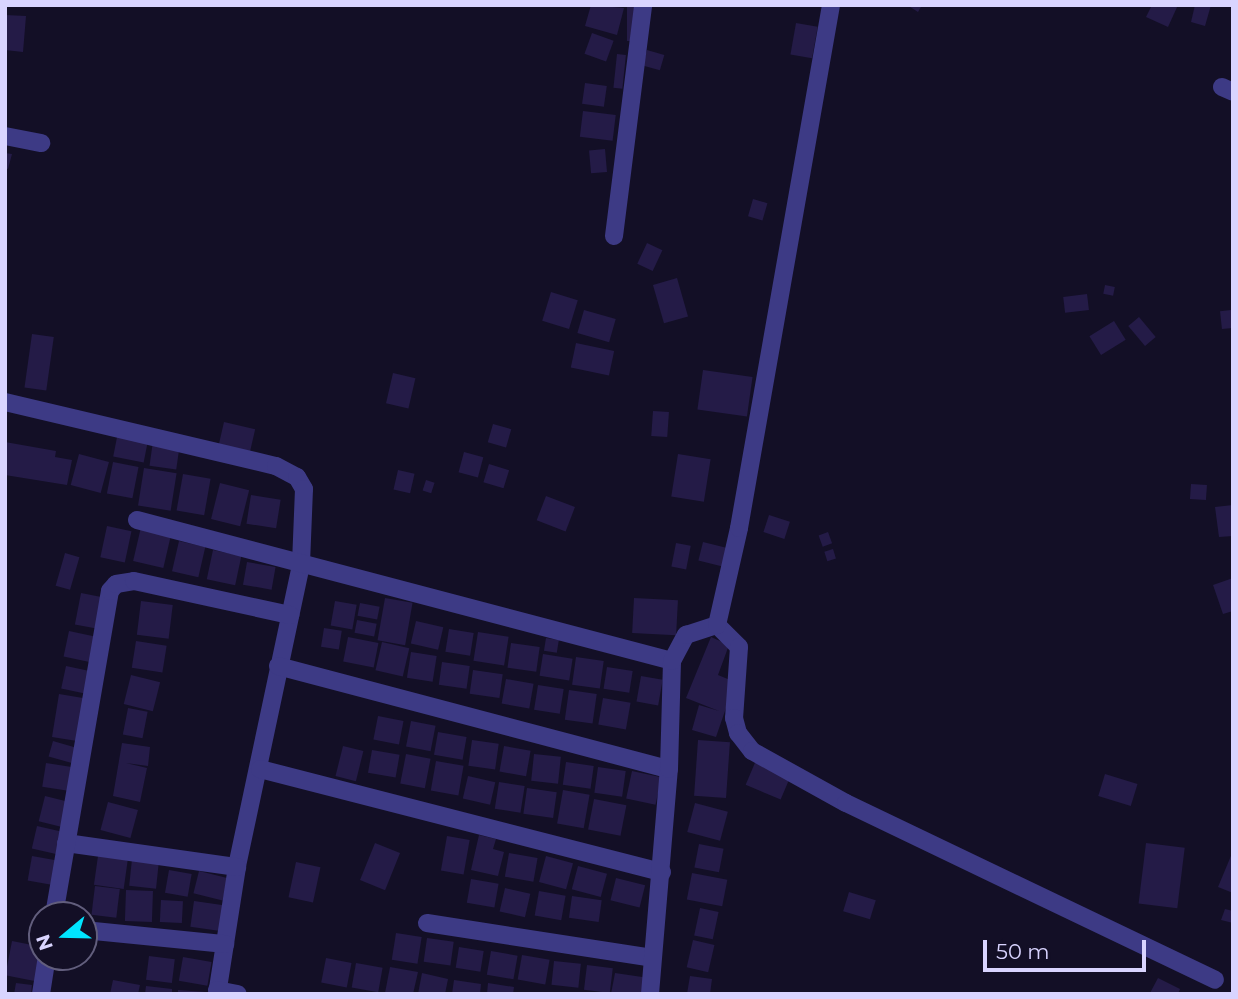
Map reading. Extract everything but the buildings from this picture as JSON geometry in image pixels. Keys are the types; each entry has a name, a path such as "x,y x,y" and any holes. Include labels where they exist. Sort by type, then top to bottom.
{"street":[{"path":"614,236 643,5"},
{"path":"717,625 739,528 831,5"},
{"path":"5,135 41,143"},
{"path":"5,402 288,470 304,489 301,565 278,666 260,769 237,867 217,992 238,994"},
{"path":"137,520 672,661"},
{"path":"56,901 110,591 116,584 134,581 290,615"},
{"path":"650,994 669,769 672,661 687,635 717,625"},
{"path":"717,625 739,647 734,718 738,733 752,751 846,803 1215,980"},
{"path":"278,666 669,769"},
{"path":"260,769 662,872"},
{"path":"66,843 237,867"},
{"path":"427,923 652,958"},
{"path":"98,931 225,944"},
{"path":"41,994 45,971"}]}
